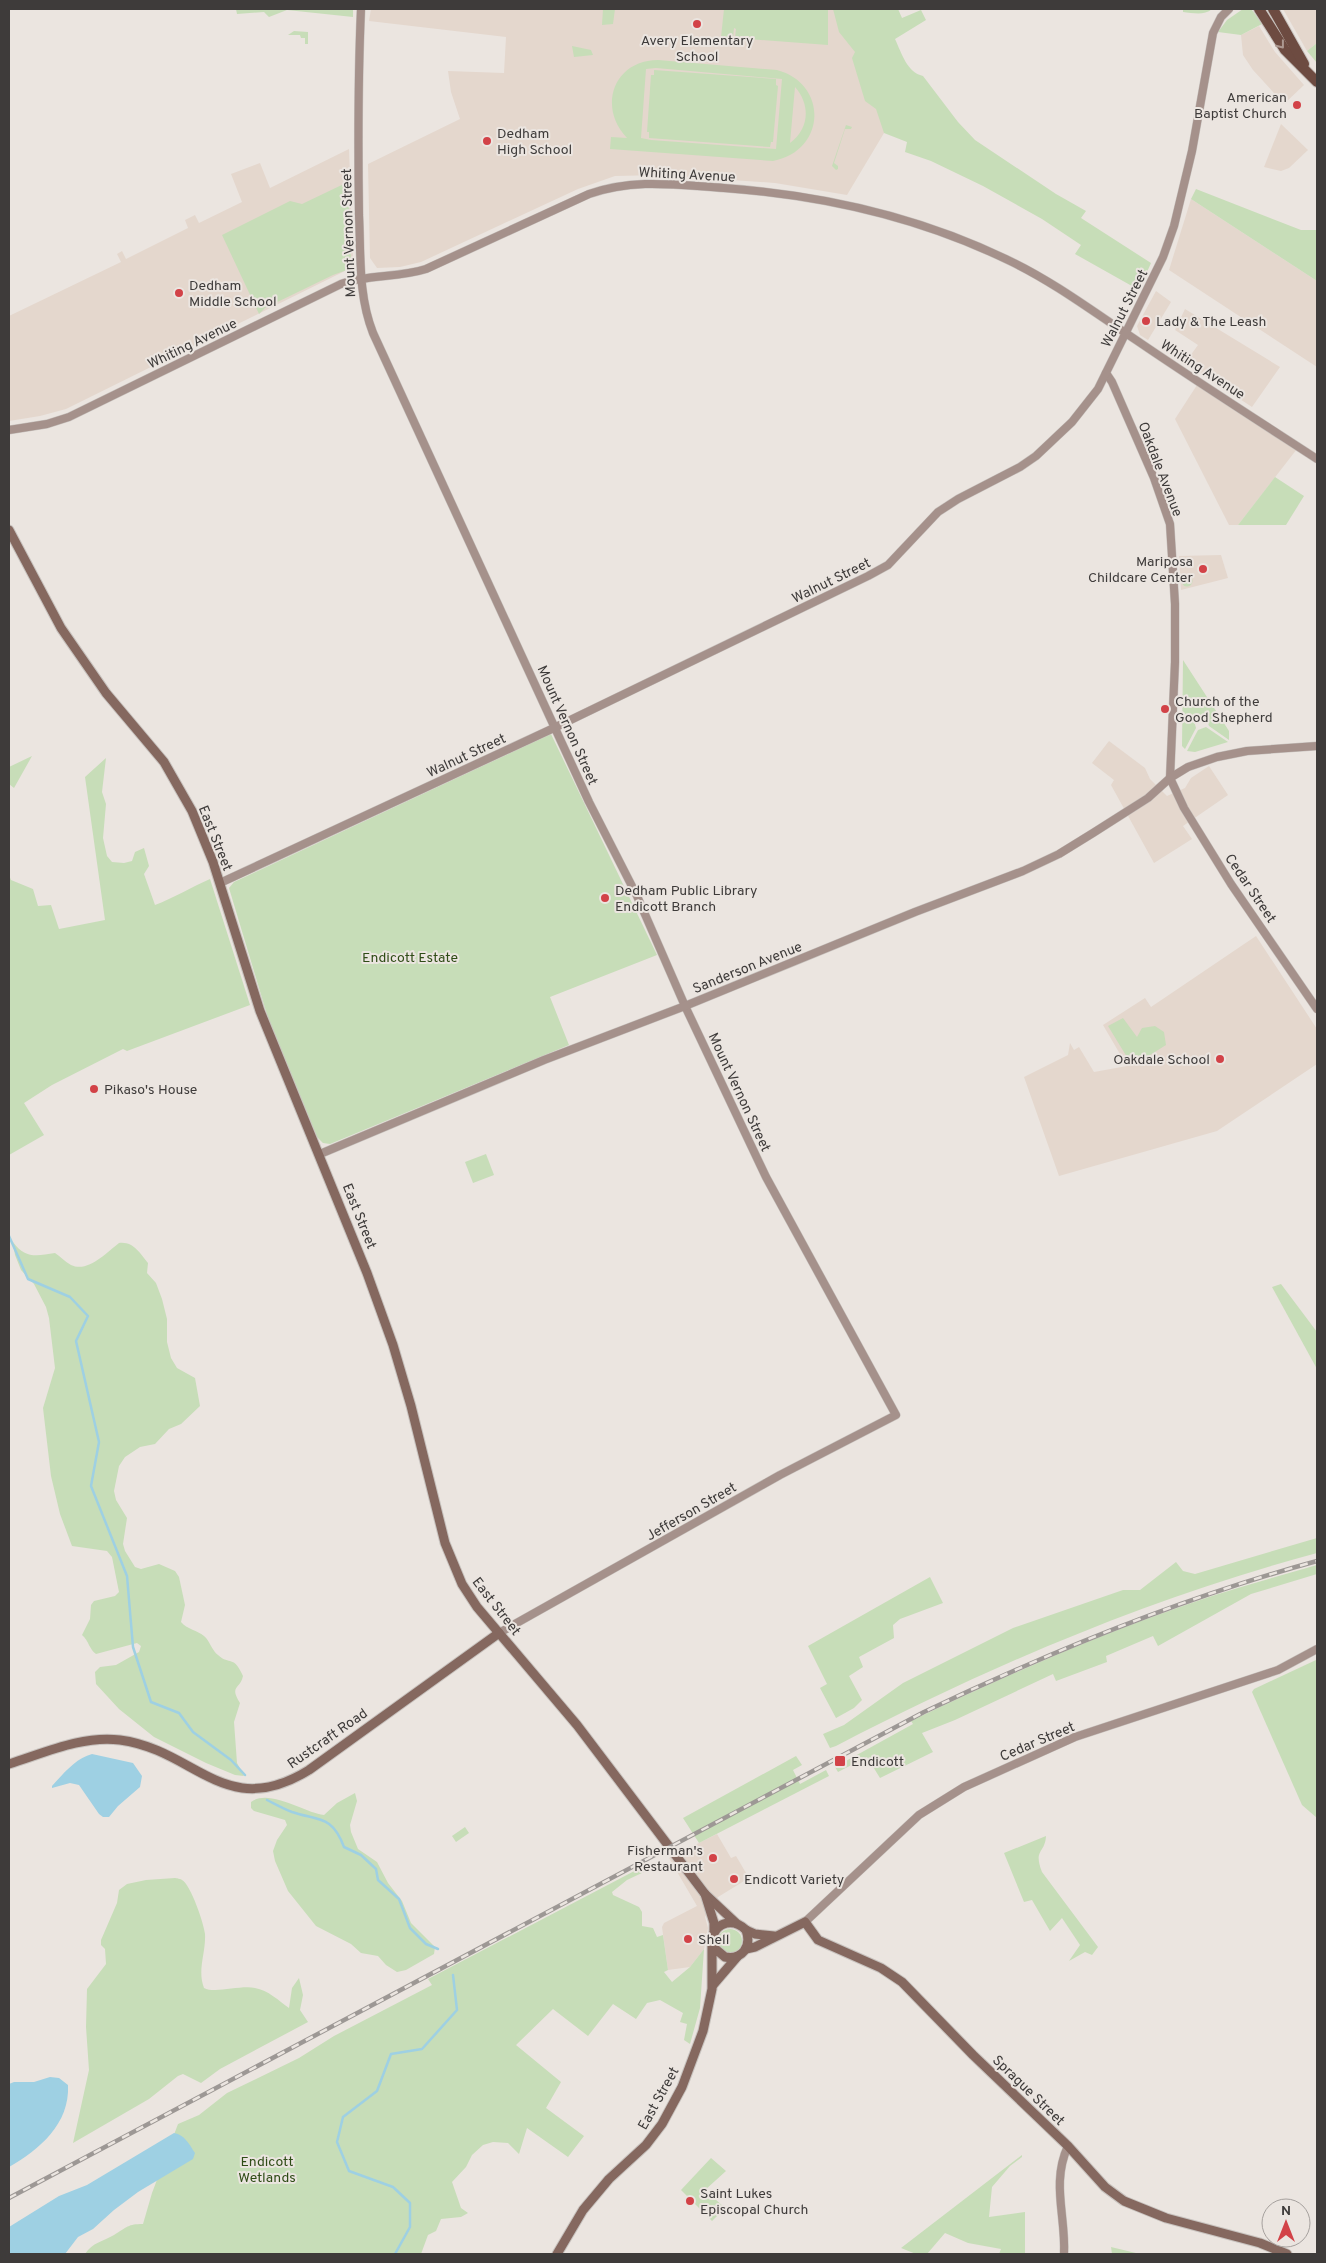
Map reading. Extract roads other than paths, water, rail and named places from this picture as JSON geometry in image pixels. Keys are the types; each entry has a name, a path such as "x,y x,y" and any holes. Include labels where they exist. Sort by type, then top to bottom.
{"main road":[{"path":"1259,9 1285,50 1314,79"},
{"path":"1273,9 1314,79"},
{"name":"East Street","path":"9,530 61,628 106,693 164,762 192,811 220,883 260,1011 294,1098 320,1154 367,1272 393,1345 411,1406 449,1556 469,1596 577,1726 704,1894 736,1923"},
{"name":"Rustcraft Road","path":"9,1764 78,1743 112,1739 146,1746 210,1778 234,1787 256,1789 278,1785 309,1770 498,1633"},
{"name":"East Street","path":"704,1894 714,1923 714,1933"},
{"path":"774,1936 755,1934 736,1923 727,1922 719,1926 714,1933 713,1947 725,1957 737,1957 746,1950 805,1922"},
{"name":"Sprague Street","path":"805,1922 818,1940 881,1968 902,1982 973,2055 1068,2146 1106,2187 1124,2201 1166,2218 1260,2243 1287,2254"},
{"path":"746,1930 748,1943 746,1950"},
{"name":"East Street","path":"557,2254 583,2210 609,2180 646,2145 662,2124 682,2087 697,2052 703,2031 713,1985 713,1947"},
{"name":"East Street","path":"713,1985 737,1957"}],"street":[{"name":"Mount Vernon Street","path":"360,9 358,150 361,279 363,303 369,322 386,364 556,727 589,802 637,896 685,1006 782,1209 896,1414"},
{"name":"Walnut Street","path":"220,883 556,727 888,565 938,512 958,499 1020,467 1049,445 1084,408 1106,373 1157,269 1174,226 1184,187 1213,33 1221,17 1229,9"},
{"name":"Whiting Avenue","path":"9,430 47,424 69,417 341,284 361,279 412,273 439,264 574,201 615,186 648,183 766,191 825,199 932,229 976,245 1012,262 1125,333 1317,459"},
{"name":"Oakdale Avenue","path":"1106,373 1112,382 1154,478 1170,524 1175,639 1170,778"},
{"name":"Sanderson Avenue","path":"320,1154 544,1060 685,1006 1050,858 1148,798 1170,778 1188,767 1217,757 1248,751 1317,746"},
{"name":"Cedar Street","path":"1170,778 1184,808 1231,884 1317,1009"},
{"name":"Jefferson Street","path":"498,1633 780,1475 896,1414"},
{"name":"Cedar Street","path":"805,1922 919,1815 964,1787 1075,1737 1278,1670 1317,1649"},
{"path":"1064,2254 1059,2180 1062,2161 1068,2146"}],"water":[{"path":"92,1754 133,1763 142,1776 140,1787 118,1806 109,1817 103,1817 99,1814 79,1785 70,1783 52,1788 70,1767"},
{"path":"50,2077 59,2078 68,2085 64,2112 58,2124 41,2144 9,2167 9,2084 14,2082 34,2082"},
{"path":"174,2133 189,2143 195,2153 193,2159 138,2192 93,2229 78,2237 65,2254 9,2254 9,2227 59,2196 87,2185"}],"waterway":[{"path":"9,1236 28,1279 70,1297 88,1316 76,1341 99,1442 91,1486 127,1576 133,1647 151,1702 179,1713 193,1732 231,1760 245,1775"},
{"path":"267,1800 292,1812 324,1821 335,1829 344,1847 361,1855 376,1869 378,1880 399,1899 410,1928 426,1944 438,1949"},
{"path":"395,2254 410,2227 410,2203 393,2187 349,2171 337,2142 343,2117 377,2091 391,2054 422,2049 457,2010 453,1975"}],"railway":[{"path":"9,2198 924,1712 1069,1647 1167,1609 1317,1561"}],"place":[{"name":"Avery Elementary School","path":"697,24"},
{"name":"American Baptist Church","path":"1297,105"},
{"name":"Dedham High School","path":"487,141"},
{"name":"Dedham Middle School","path":"179,293"},
{"name":"Lady & The Leash","path":"1146,321"},
{"name":"Mariposa Childcare Center","path":"1203,569"},
{"name":"Church of the Good Shepherd","path":"1165,709"},
{"name":"Dedham Public Library Endicott Branch","path":"605,898"},
{"name":"Oakdale School","path":"1220,1059"},
{"name":"Pikaso's House","path":"94,1089"},
{"name":"Endicott","path":"840,1761"},
{"name":"Fisherman's Restaurant","path":"713,1858"},
{"name":"Endicott Variety","path":"734,1879"},
{"name":"Shell","path":"688,1939"},
{"name":"Saint Lukes Episcopal Church","path":"690,2201"}],"park label":[{"name":"Endicott Estate","path":"410,957"},
{"name":"Endicott Wetlands","path":"267,2170"}]}
